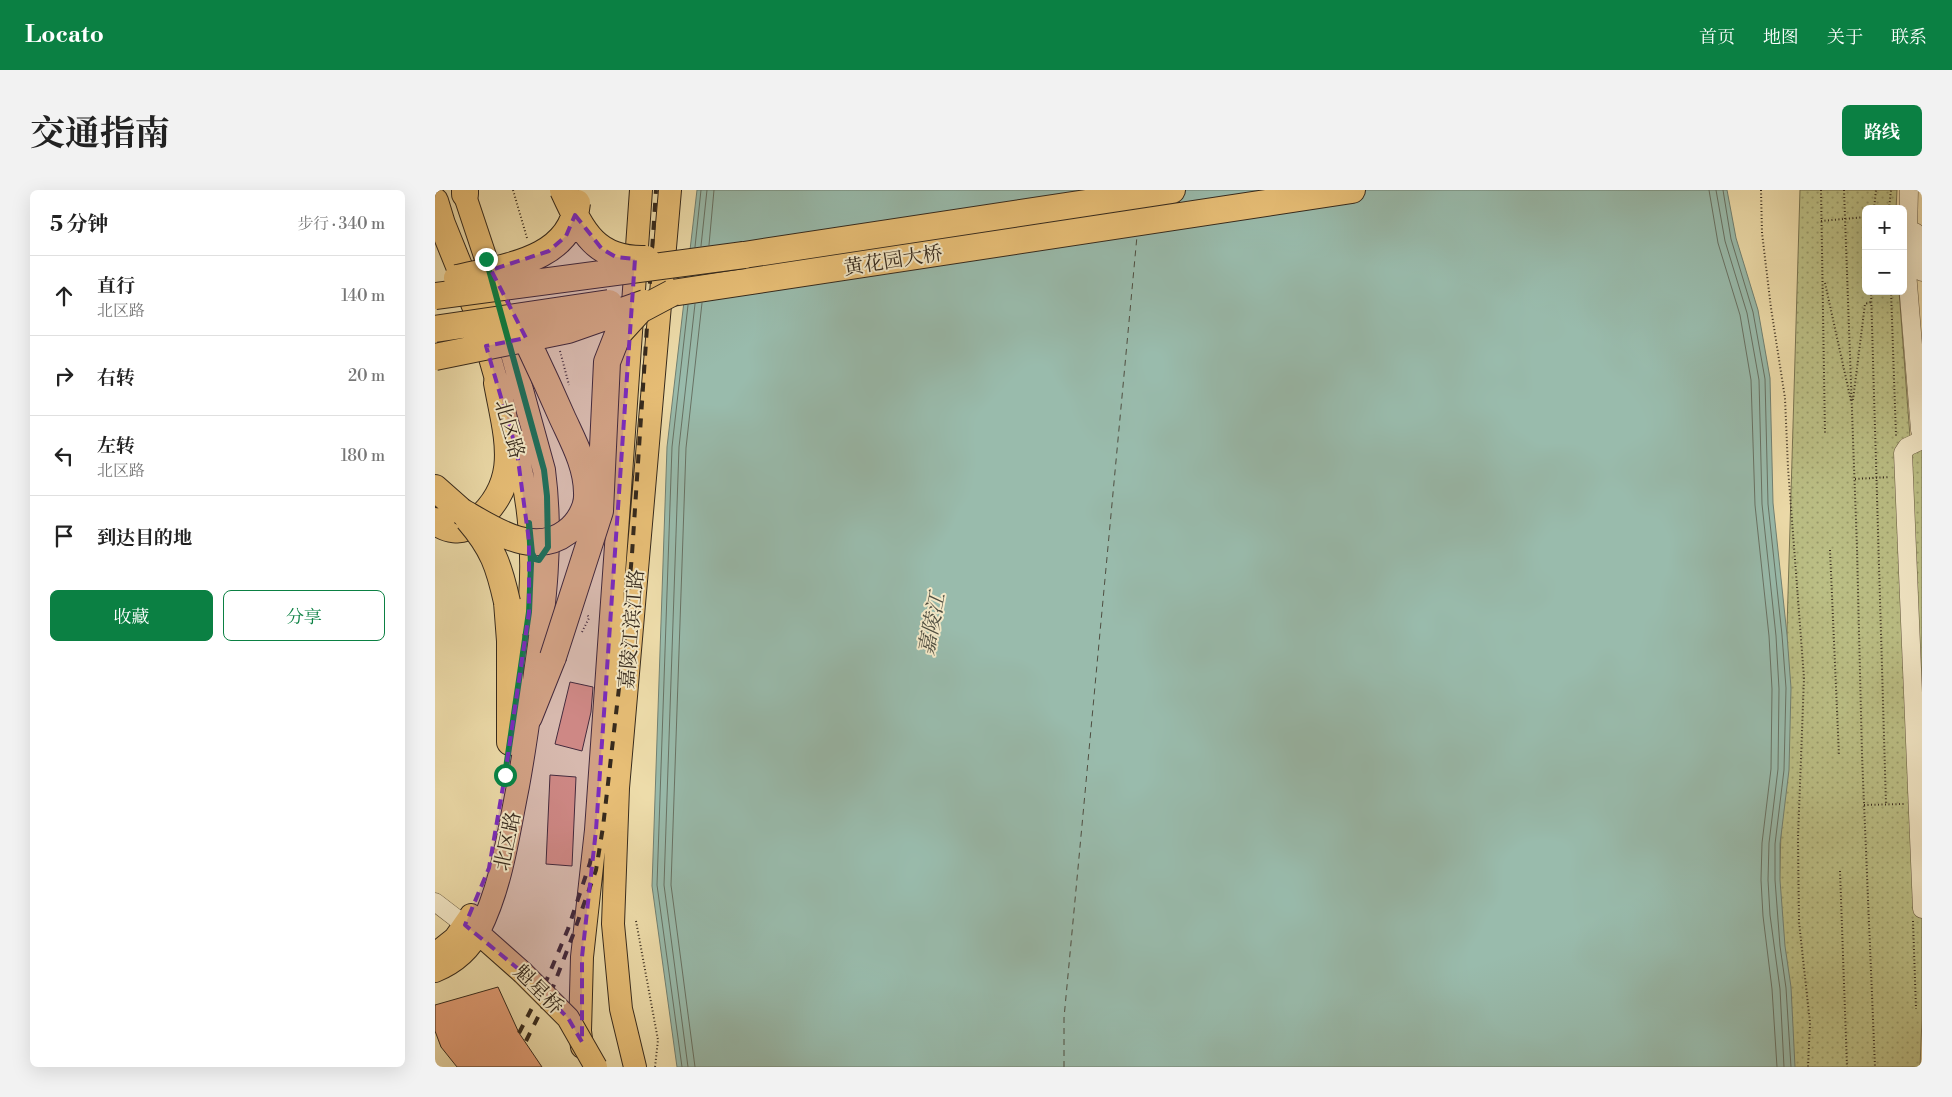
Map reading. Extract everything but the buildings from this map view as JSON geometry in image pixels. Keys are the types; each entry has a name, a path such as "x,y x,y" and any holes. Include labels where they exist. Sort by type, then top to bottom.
{"highway":[{"path":"563,190 578,222 589,236 602,249 616,257 630,260 744,255"},
{"path":"435,283 522,263 549,251 566,236 576,212 578,190"},
{"name":"黄花园大桥","path":"435,296 744,255 1172,190"},
{"name":"黄花园大桥","path":"435,329 1352,190"},
{"path":"438,212 475,308"},
{"path":"461,511 499,533 521,541 542,543 559,538 572,528 582,515 588,494 584,470 577,448 486,259"},
{"path":"435,357 569,330 672,293"},
{"path":"529,718 553,657 601,511 607,362 618,334 640,310 672,293"},
{"path":"435,521 442,527 456,530 469,527 497,500 504,484 508,466 507,439 497,383"},
{"path":"435,488 461,511 484,537 499,568 507,602 510,641 510,742"}],"main road":[{"name":"嘉陵江滨江路","path":"585,1067 580,1031 583,957 596,830 641,190"},
{"name":"嘉陵江滨江路","path":"635,1067 621,1009 613,924 618,788 669,190"},
{"name":"北区路","path":"435,954 455,938 472,929 502,870 529,718 544,610 548,547 547,496 544,470 486,259 458,191"},
{"name":"北区路","path":"435,970 456,959 468,948 489,868 529,612 531,564 529,523 524,484 517,452 475,308 458,191"},
{"path":"529,523 532,553 535,559 542,558 548,547"},
{"name":"魁星桥","path":"472,929 522,972 568,1018 596,1067"}],"street":[{"path":"1910,193 1922,272"},
{"path":"1910,193 1907,272 1922,438 1907,447 1903,453 1922,909"},
{"path":"435,902 472,929"}],"path":[{"path":"1761,190 1763,242 1785,398 1788,468 1804,678 1798,838 1799,922 1810,1023 1808,1067"},
{"path":"1821,190 1824,279 1825,434"},
{"path":"1844,190 1855,479 1864,805 1875,1067"},
{"path":"1874,205 1876,190"},
{"path":"1889,205 1891,190"},
{"path":"1821,221 1862,217"},
{"path":"1824,279 1852,406"},
{"path":"1871,295 1886,805"},
{"path":"1852,406 1865,304 1871,302"},
{"path":"1855,479 1898,477"},
{"path":"1830,550 1839,756"},
{"path":"1864,805 1909,804"},
{"path":"1841,871 1847,1067"},
{"path":"636,921 658,1040 655,1067"}],"highlighted area":[{"path":"575,215 602,249 616,257 635,259 596,830 582,957 582,1042 568,1018 522,972 465,925 489,868 505,775 529,612 529,541 517,452 486,346 526,338 491,270 549,251 566,236"}],"green space":[{"path":"1800,190 1897,190 1896,205 1862,205 1862,295 1899,295 1911,450 1922,449 1922,1019 1920,1067 1774,1067"}],"water":[{"name":"嘉陵江","path":"697,190 1727,190 1736,238 1758,310 1770,378 1773,503 1791,688 1789,770 1780,844 1780,880 1785,946 1791,987 1795,1067 677,1067 652,886 667,447"}],"ferry route":[{"path":"1064,1067 1064,1018 1137,236"}],"railway":[{"path":"526,1041 553,987 573,935 596,870 603,827 626,627 656,190"},
{"path":"519,1033 547,979 568,929 592,852"}],"route":[{"path":"486,259 539,446 547,496 548,547 539,560 535,559 532,553 529,523 531,564 529,612 505,775"}]}
